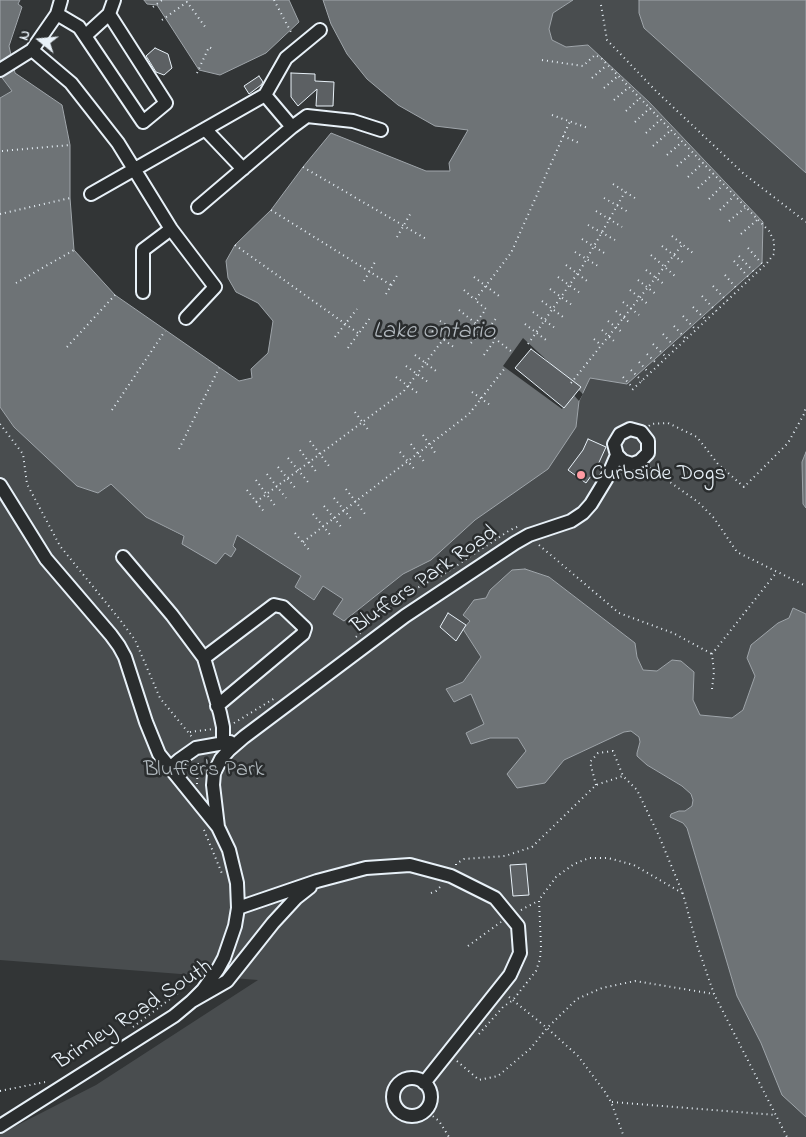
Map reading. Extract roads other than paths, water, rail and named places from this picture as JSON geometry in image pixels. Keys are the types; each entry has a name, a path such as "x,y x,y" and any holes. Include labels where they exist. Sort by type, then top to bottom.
{"street":[{"path":"0,70 32,50 57,14 61,0"},
{"path":"57,14 79,27 143,122 166,103 108,14 104,0"},
{"path":"85,36 108,14 114,0"},
{"path":"91,194 265,95 286,58 320,30"},
{"path":"32,50 71,83 118,143 171,229 215,287 186,318"},
{"path":"265,95 292,127"},
{"path":"198,207 292,127 308,116 353,121 381,130"},
{"path":"206,129 242,169"},
{"path":"143,292 143,250 171,229"},
{"name":"Bluffers Park Road","path":"218,827 213,785 214,773 221,759 244,737 405,616 515,544 529,536 571,521 583,512 600,491 617,455 614,444 620,434 630,429 641,432 648,441 648,453 640,461 632,464 623,461 617,455"},
{"name":"Bluffers Park Road","path":"0,485 46,559 112,635 119,646 125,657 152,739 159,754 218,827 228,850 235,873 238,908 234,926 224,958 211,980 192,1002"},
{"path":"123,557 172,615 204,658 223,727 223,743"},
{"path":"204,658 274,605 283,606 305,628 303,634 218,706"},
{"name":"Bluffers Park Road","path":"170,768 190,751 244,737"},
{"name":"Brimley Road South","path":"238,908 318,881 366,868 410,865 451,876 495,898 518,926 520,953 510,975 424,1082"},
{"name":"Brimley Road South","path":"0,1126 227,981 273,923 296,898 318,881"},
{"path":"412,1078 424,1082 430,1094 429,1106 426,1110 413,1116 400,1112 393,1100 394,1093 400,1082 412,1078"}],"water":[{"name":"Lake Ontario","path":"0,0 20,0 18,4 22,7 9,46 15,73 62,105 70,145 70,198 74,250 115,295 239,381 252,378 251,369 268,353 273,321 258,303 236,292 228,278 226,261 235,245 271,210 331,133 426,171 450,171 449,163 468,130 435,126 398,105 367,79 347,54 331,24 323,0 573,0 553,13 549,29 552,40 566,47 588,45 649,102 763,222 762,263 627,384 590,378 579,401 576,427 548,469 475,520 431,560 403,574 344,621 333,614 343,599 323,586 314,600 295,587 301,576 237,535 233,546 236,549 231,557 225,553 216,564 182,544 184,536 146,517 111,484 98,493 77,486 14,427 0,407 0,98 12,91 0,75"},
{"path":"144,0 289,0 299,22 266,53 220,75 199,70 157,5 147,4"},
{"path":"639,0 806,0 806,173 644,28 639,13"},
{"path":"806,452 806,508 803,504 802,462"},
{"path":"525,569 549,577 635,643 637,657 643,670 657,671 672,660 681,661 694,672 693,700 700,715 732,718 743,710 755,676 747,658 751,645 778,623 789,618 793,608 806,614 806,1117 782,1095 761,1043 737,996 687,828 683,823 670,817 671,814 685,811 692,806 691,794 682,786 647,765 637,756 640,742 639,737 631,731 624,732 564,760 545,783 517,788 507,774 526,751 518,738 490,738 471,744 466,733 484,724 471,694 454,702 446,689 463,682 481,657 463,629 470,621 463,615 474,600 486,598 490,590 512,570"}],"place":[{"name":"Curbside Dogs","path":"581,475"}],"park label":[{"name":"Bluffer's Park","path":"204,771"}]}
